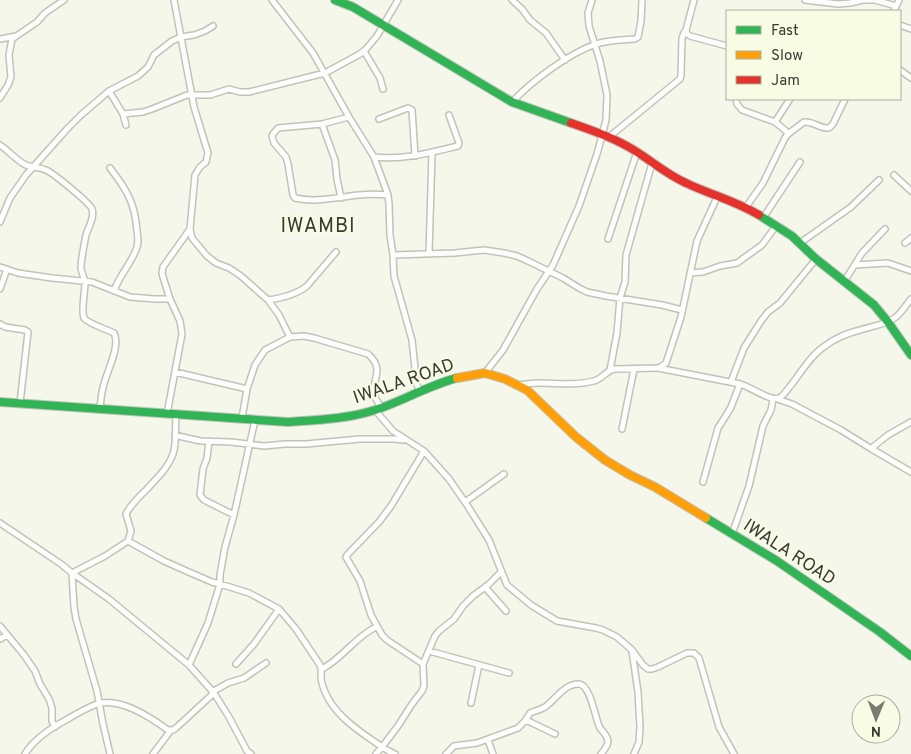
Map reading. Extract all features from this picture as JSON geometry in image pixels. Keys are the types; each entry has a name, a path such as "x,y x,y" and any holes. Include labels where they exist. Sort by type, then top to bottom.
{"street":[{"path":"0,98 8,86 11,77 10,51 12,39 64,0"},
{"path":"174,0 194,107 208,153 206,162 200,166 195,175 190,229 192,238 207,256 240,276 268,300 279,315 290,337"},
{"path":"272,0 313,53 374,157 388,195 394,276 412,340 417,385 420,391"},
{"path":"335,0 383,25 512,102 606,135 672,176 694,187 746,207 792,236 816,259 874,305 911,355"},
{"path":"123,114 143,112 187,95 210,95 229,89 249,92 325,73 364,52 398,0"},
{"path":"512,0 530,20 546,33 565,60"},
{"path":"486,373 503,350 557,256 579,206 597,154 606,135 607,95 588,19 592,0"},
{"path":"512,102 530,84 565,60 594,45 638,37 642,0"},
{"path":"606,135 680,80 682,38 694,0"},
{"path":"805,0 838,4 874,0 895,9 899,0"},
{"path":"0,222 10,198 32,167 81,115 109,91 138,76 148,66 154,56 172,41 205,31 213,26"},
{"path":"686,30 690,36 726,46"},
{"path":"0,39 16,36"},
{"path":"364,52 380,78 383,89"},
{"path":"109,91 123,114 126,126"},
{"path":"736,100 742,110 775,122 786,130 788,134"},
{"path":"775,122 789,100"},
{"path":"746,207 763,182 788,134 807,121 822,128 829,128 833,124 845,100"},
{"path":"379,119 408,108 412,110 415,156"},
{"path":"374,157 395,158 415,156 459,145 449,115"},
{"path":"349,117 322,124 278,128 273,134 276,146 286,157 295,198 334,199 368,194 388,195"},
{"path":"322,124 335,160 341,198"},
{"path":"0,145 24,165 46,170 53,174 92,209 81,264 85,281 83,315 85,318 116,334 114,352 103,387 100,408"},
{"path":"608,239 636,152"},
{"path":"429,253 432,153"},
{"path":"763,218 800,162"},
{"path":"610,370 616,340 620,298 625,282 626,255 652,163"},
{"path":"110,168 127,192 133,205 138,241 134,255 119,278 114,291"},
{"path":"894,175 911,191"},
{"path":"800,243 851,207 879,180"},
{"path":"657,368 664,365 667,360 682,310 697,241 718,195"},
{"path":"690,273 737,264 762,245 776,226"},
{"path":"72,573 105,556 128,541 131,531 127,512 165,469 173,453 175,435 172,414 175,372 182,334 180,321 163,278 163,267 190,229"},
{"path":"844,282 862,253 884,229"},
{"path":"905,243 911,238"},
{"path":"393,255 454,253 473,250 494,251 516,256 563,278 587,292 682,310"},
{"path":"268,300 282,298 302,290 336,252"},
{"path":"731,382 747,342 764,316 780,303 816,259"},
{"path":"855,265 888,262 911,270"},
{"path":"0,267 18,273 92,282 130,297 170,298"},
{"path":"0,289 7,269"},
{"path":"732,534 749,486 763,426 775,399 788,389 816,353 824,346 833,340 851,333 888,322 899,314 911,299"},
{"path":"0,324 5,327 28,332 20,403"},
{"path":"242,418 247,389 255,365 265,350 290,337 314,338 368,354 373,358 376,365 374,397 378,409 393,431 424,451 449,479 489,540 496,554 505,582 510,588 552,619 603,630 617,637 632,650 643,665 650,669 666,664 687,653 694,653 697,656 719,727 734,754"},
{"path":"518,385 587,382 600,378 610,370 657,368 731,382 747,386 765,396 792,404 841,430 911,472"},
{"path":"622,429 634,369"},
{"path":"175,372 247,389"},
{"name":"IWALA ROAD","path":"0,402 288,422 324,420 378,409 456,378 486,373 505,378 527,390 576,437 605,460 624,472 655,487 791,570 911,656"},
{"path":"703,482 718,428 731,407 740,384"},
{"path":"189,665 208,622 220,584 225,547 255,420"},
{"path":"870,448 911,422"},
{"path":"175,435 209,441 264,446 360,439 406,441"},
{"path":"209,441 200,495 204,500 234,515"},
{"path":"423,664 387,640 376,627 368,609 360,581 347,560 347,555 392,506 424,451"},
{"path":"465,502 504,474"},
{"path":"0,523 109,599 189,665 213,693 229,717 246,751 251,754"},
{"path":"128,541 164,561 212,582 249,594 279,609 300,635 322,670 321,676 324,690 334,707 358,731 396,754"},
{"path":"376,754 422,691 424,686 423,664 439,632 454,619 472,596 501,572"},
{"path":"72,573 76,619 97,691 110,754"},
{"path":"485,587 506,611"},
{"path":"236,664 254,644 279,609"},
{"path":"0,626 35,671 49,699 52,708 52,721 55,727"},
{"path":"322,670 363,634 376,627"},
{"path":"0,639 7,635"},
{"path":"632,650 638,692 640,727 639,742 634,754"},
{"path":"429,651 509,673"},
{"path":"153,754 171,730 177,727 213,693 228,683 244,678 266,663"},
{"path":"471,703 478,665"},
{"path":"446,754 452,747 488,740 518,728 530,713 547,706 559,693 578,684 582,685 588,694 599,725 608,739 608,745 601,754"},
{"path":"25,754 42,736 55,727 99,704 125,705 171,730"},
{"path":"526,720 555,734"},
{"path":"488,740 493,754"}],"traffic: fast":[{"path":"335,0 353,7 512,102 571,123"},
{"path":"759,215 792,236 816,259 874,305 911,355"},
{"path":"0,402 288,422 332,419 364,413 457,378"},
{"path":"706,518 777,561 880,632 911,656"}],"traffic: slow":[{"path":"457,378 485,373 505,379 527,390 576,437 605,460 706,518"}],"traffic: jam":[{"path":"571,123 621,143 679,180 741,205 759,215"}],"district":[{"name":"IWAMBI","path":"318,227"}]}
